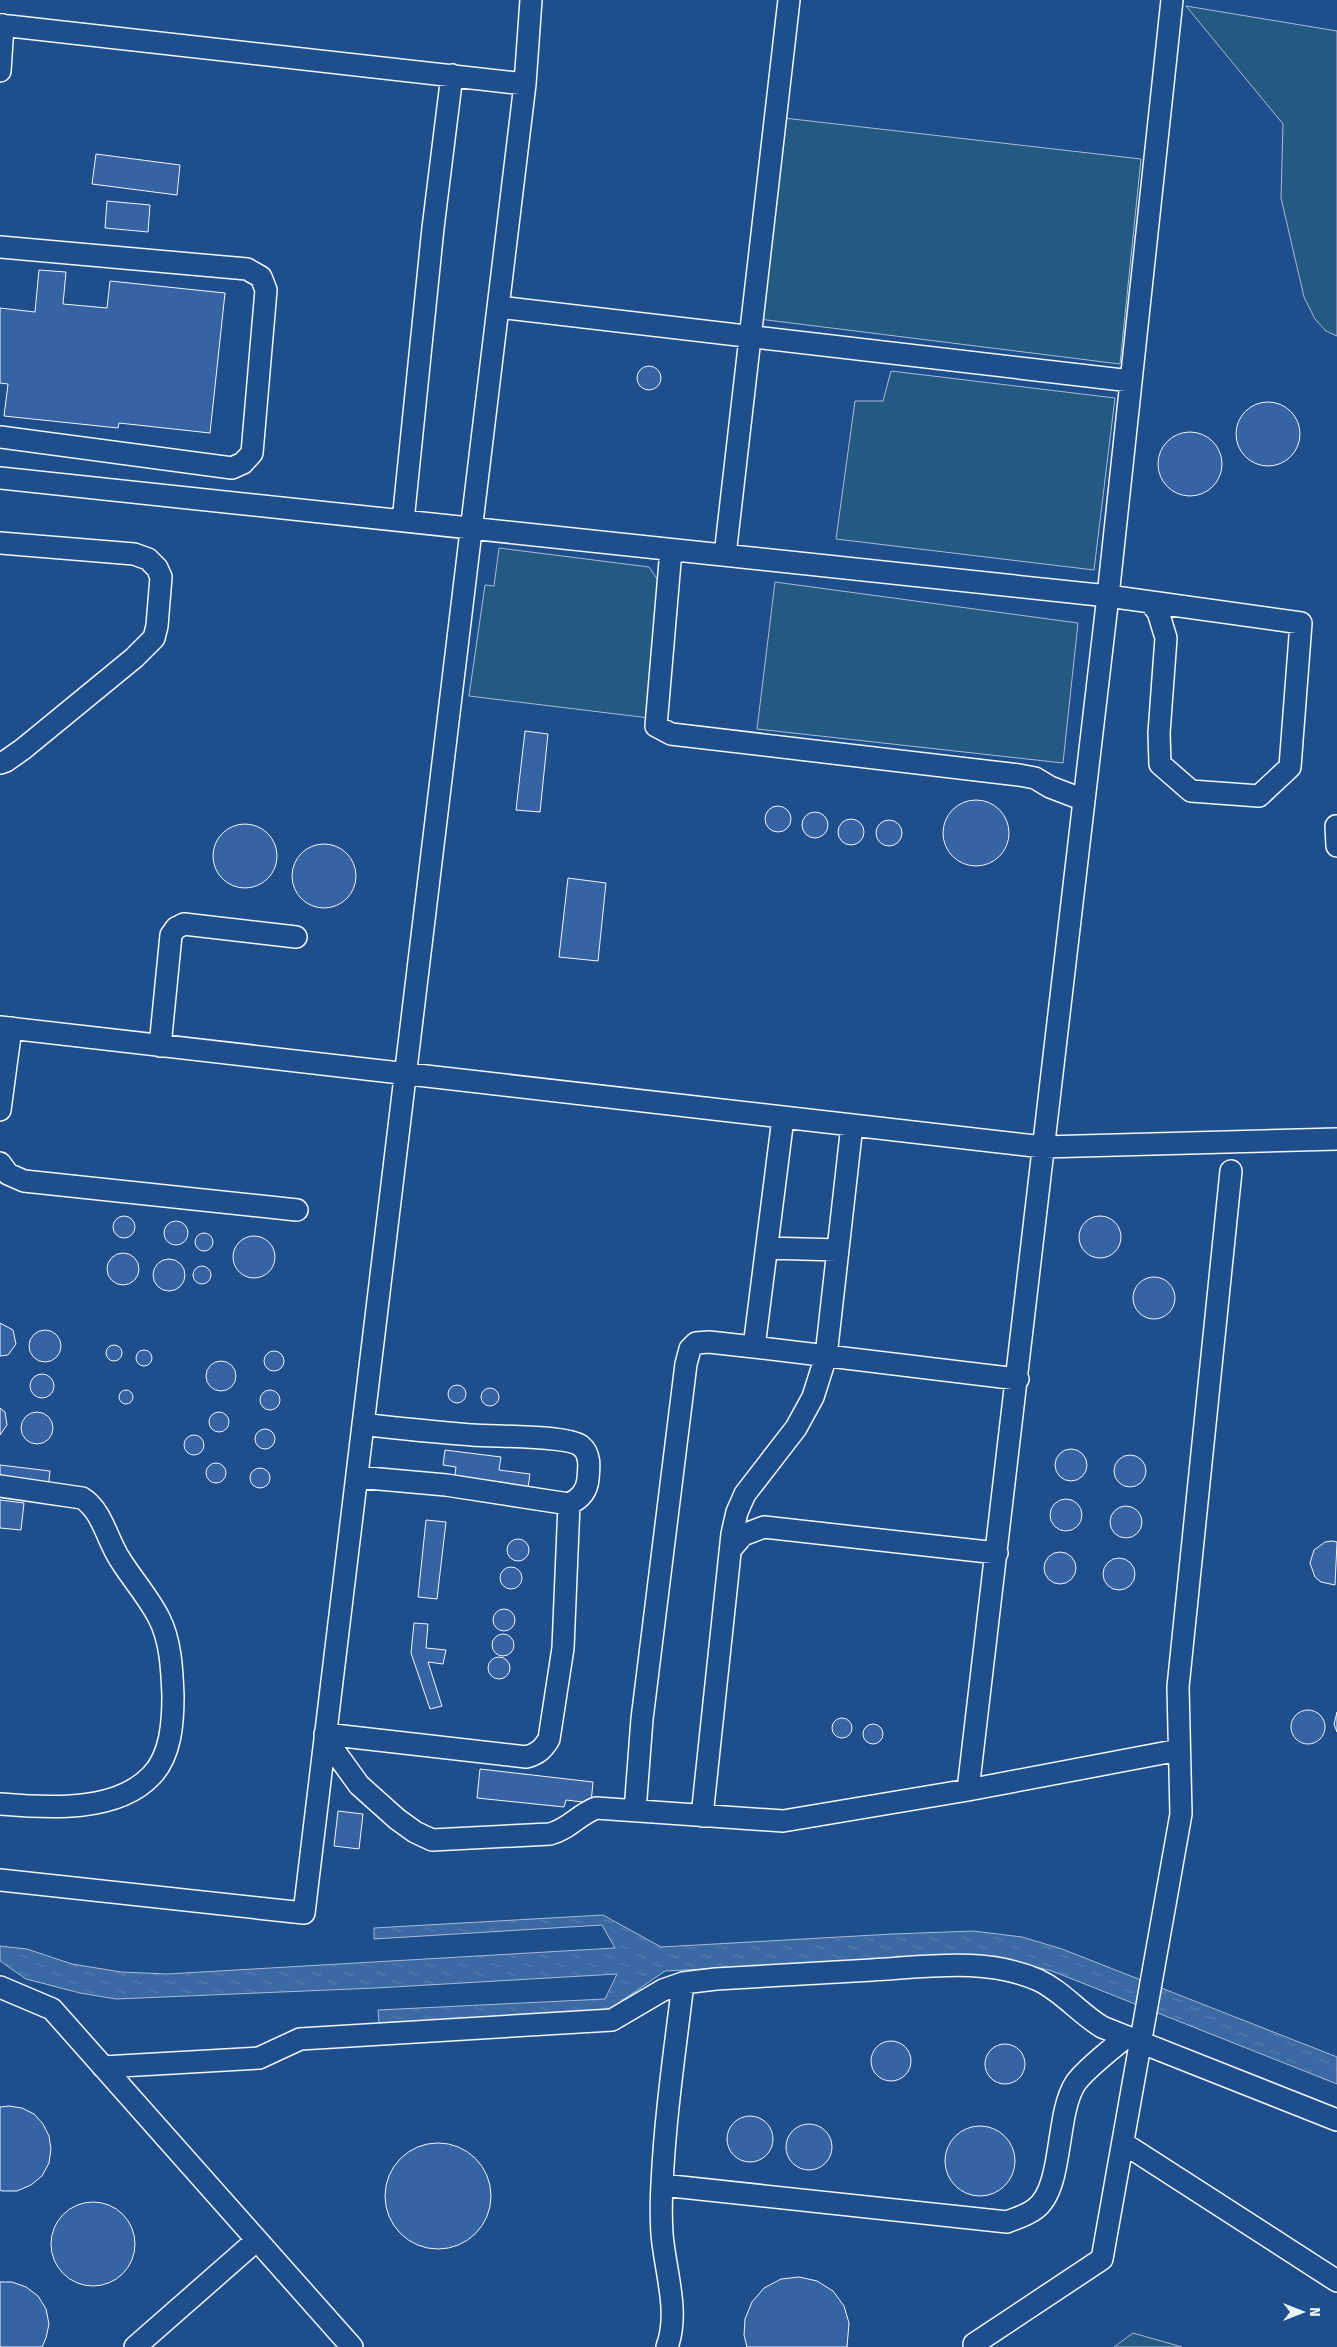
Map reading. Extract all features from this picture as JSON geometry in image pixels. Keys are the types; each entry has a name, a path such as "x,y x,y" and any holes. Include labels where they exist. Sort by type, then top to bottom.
{"lane":[{"path":"0,1880 304,1913 525,84 531,0"},
{"path":"724,555 789,0"},
{"path":"968,1790 1018,1379 1043,1147 1108,596 1172,0"},
{"path":"0,72 2,25 525,84"},
{"path":"403,521 433,228 452,76"},
{"path":"0,247 247,269 261,277 266,290 252,453 243,463 232,468 0,437"},
{"path":"498,307 1131,381"},
{"path":"0,478 1108,596 1301,623 1290,767 1260,796 1191,791 1160,764 1166,638 1158,612 1150,602"},
{"path":"0,543 134,554 148,559 157,568 161,577 157,626 154,638 134,658 6,761 0,763"},
{"path":"671,550 656,726 671,734 1019,775 1035,778 1050,787 1084,800"},
{"path":"160,1046 171,935 176,928 184,924 296,937"},
{"path":"0,1110 5,1028 1043,1147 1337,1139"},
{"path":"754,1348 783,1118"},
{"path":"702,1816 731,1549 737,1512 745,1494 796,1428 813,1397 826,1356 852,1125"},
{"path":"0,1163 8,1174 24,1181 297,1210"},
{"path":"979,2346 1102,2259 1123,2143 1136,2038 1155,1967 1181,1814 1178,1687 1231,1171"},
{"path":"767,1248 838,1250"},
{"path":"634,1811 644,1709 686,1364 690,1349 696,1343 709,1342 1018,1379"},
{"path":"356,1477 446,1485 569,1504 580,1498 587,1484 587,1452 581,1446 537,1437 474,1435 363,1424"},
{"path":"0,1486 82,1498 91,1503 112,1548 159,1619 170,1656 173,1713 169,1739 163,1758 152,1775 121,1796 101,1804 42,1806 0,1804"},
{"path":"325,1736 526,1757 535,1754 543,1748 549,1739 563,1648 569,1504"},
{"path":"731,1549 743,1535 764,1527 997,1553"},
{"path":"325,1736 359,1785 397,1819 415,1832 432,1840 550,1834 564,1830 585,1812 596,1808 783,1821 968,1790 1179,1750"},
{"path":"103,2067 259,2058 300,2039 612,2020 649,1996 682,1983 716,1979 965,1965 1008,1971 1038,1980 1059,1993 1086,2018 1102,2027 1136,2038 1337,2120"},
{"path":"667,2347 671,2336 672,2318 662,2233 662,2184 668,2106 682,1983"},
{"path":"2,1989 52,2009 352,2347"},
{"path":"662,2184 1007,2222 1024,2216 1036,2208 1047,2195 1066,2102 1076,2082 1136,2038"},
{"path":"1123,2143 1337,2281"},
{"path":"135,2347 257,2240"}],"shaded area":[{"path":"1186,6 1337,31 1337,336 1326,331 1315,319 1304,297 1281,198 1283,124"},
{"path":"784,118 1141,159 1120,364 759,319"},
{"path":"891,371 1115,398 1094,570 836,539 855,401 883,401"},
{"path":"499,548 649,567 664,589 649,718 469,696 485,585 494,586"},
{"path":"775,582 1078,623 1063,763 757,729"},
{"path":"1133,2333 1182,2347 1114,2347"}],"water":[{"path":"603,1915 661,1947 973,1931 1022,1937 1062,1949 1337,2057 1337,2084 1052,1971 1017,1962 893,1959 665,1971 607,2011 379,2023 378,2010 605,1999 617,1974 376,1988 116,1999 80,1993 26,1979 0,1961 0,1946 27,1949 72,1964 121,1972 167,1974 615,1948 602,1925 374,1939 374,1928"}],"building":[{"path":"96,154 180,165 177,195 92,184"},
{"path":"107,201 150,205 148,232 105,228"},
{"path":"39,270 66,272 63,304 107,308 110,281 225,293 210,433 119,423 118,428 4,416 8,384 0,383 0,308 35,312"},
{"path":"644,366 654,366 661,373 661,383 654,390 644,390 637,383 637,373"},
{"path":"1268,402 1286,407 1291,411 1295,416 1300,434 1295,452 1291,457 1286,461 1268,466 1250,461 1245,457 1241,452 1236,434 1241,416 1245,411 1250,407"},
{"path":"1190,432 1208,437 1213,441 1217,446 1222,464 1217,482 1213,487 1208,491 1190,496 1172,491 1167,487 1163,482 1158,464 1163,446 1167,441 1172,437"},
{"path":"525,731 548,734 540,812 516,810"},
{"path":"976,800 988,803 999,810 1006,821 1009,833 1006,845 999,856 988,863 976,866 964,863 953,856 946,845 943,833 946,821 953,810 964,803"},
{"path":"778,806 787,810 791,819 787,828 778,832 769,828 765,819 769,810"},
{"path":"815,812 824,816 828,825 824,834 815,838 806,834 802,825 806,816"},
{"path":"851,819 860,823 864,832 860,841 851,845 842,841 838,832 842,823"},
{"path":"889,820 898,824 902,833 898,842 889,846 880,842 876,833 880,824"},
{"path":"245,824 263,830 271,838 277,856 271,874 263,882 245,888 227,882 219,874 213,856 219,838 227,830"},
{"path":"324,844 342,850 350,858 356,876 350,894 342,902 324,908 306,902 298,894 292,876 298,858 306,850"},
{"path":"568,878 606,883 598,961 559,957"},
{"path":"124,1216 132,1219 135,1227 132,1235 124,1238 116,1235 113,1227 116,1219"},
{"path":"1100,1216 1115,1222 1121,1237 1115,1252 1100,1258 1085,1252 1079,1237 1085,1222"},
{"path":"176,1221 181,1222 187,1228 187,1238 181,1244 176,1245 171,1244 165,1238 164,1233 165,1228 171,1222"},
{"path":"204,1233 210,1236 213,1242 210,1248 204,1251 198,1248 195,1242 198,1236"},
{"path":"258,1236 266,1239 272,1245 275,1257 272,1269 266,1275 250,1278 242,1275 236,1269 233,1253 236,1245 242,1239"},
{"path":"123,1253 134,1258 139,1269 134,1280 123,1285 112,1280 107,1269 112,1258"},
{"path":"169,1259 175,1260 180,1264 184,1269 184,1281 180,1286 175,1290 169,1291 163,1290 158,1286 154,1281 153,1275 154,1269 158,1264 163,1260"},
{"path":"202,1266 208,1269 211,1275 208,1281 202,1284 196,1281 193,1275 196,1269"},
{"path":"1154,1277 1169,1283 1175,1298 1169,1313 1154,1319 1139,1313 1133,1298 1139,1283"},
{"path":"0,1323 13,1330 16,1344 8,1355 0,1356"},
{"path":"45,1330 56,1335 61,1346 56,1357 45,1362 34,1357 29,1346 34,1335"},
{"path":"114,1345 122,1353 114,1361 106,1353"},
{"path":"144,1350 152,1358 144,1366 136,1358"},
{"path":"274,1351 281,1354 284,1361 281,1368 274,1371 267,1368 264,1361 267,1354"},
{"path":"221,1361 232,1365 236,1376 232,1387 221,1391 210,1387 206,1376 210,1365"},
{"path":"42,1374 51,1377 54,1386 51,1395 42,1398 33,1395 30,1386 33,1377"},
{"path":"457,1385 463,1388 466,1394 463,1400 457,1403 451,1400 448,1394 451,1388"},
{"path":"490,1388 496,1391 499,1397 496,1403 490,1406 484,1403 481,1397 484,1391"},
{"path":"123,1390 129,1390 133,1397 129,1404 123,1404 119,1400 119,1394"},
{"path":"270,1390 277,1393 280,1400 277,1407 270,1410 263,1407 260,1400 263,1393"},
{"path":"0,1408 5,1412 7,1425 0,1435"},
{"path":"37,1412 48,1417 53,1428 48,1439 37,1444 26,1439 21,1428 26,1417"},
{"path":"219,1412 226,1415 229,1422 226,1429 219,1432 212,1429 209,1422 212,1415"},
{"path":"265,1429 272,1432 275,1439 272,1446 265,1449 258,1446 255,1439 258,1432"},
{"path":"194,1435 201,1438 204,1445 201,1452 194,1455 187,1452 184,1445 187,1438"},
{"path":"1071,1449 1077,1450 1082,1454 1086,1459 1086,1471 1082,1476 1077,1480 1071,1481 1065,1480 1060,1476 1056,1471 1055,1465 1056,1459 1060,1454 1065,1450"},
{"path":"445,1450 501,1457 499,1470 530,1474 528,1488 454,1482 456,1467 443,1465"},
{"path":"1130,1455 1136,1456 1141,1460 1145,1465 1145,1477 1141,1482 1136,1486 1130,1487 1124,1486 1119,1482 1115,1477 1114,1471 1115,1465 1119,1460 1124,1456"},
{"path":"216,1463 223,1466 226,1473 223,1480 216,1483 209,1480 206,1473 209,1466"},
{"path":"0,1465 50,1471 48,1489 0,1483"},
{"path":"260,1468 267,1471 270,1478 267,1485 260,1488 253,1485 250,1478 253,1471"},
{"path":"1066,1499 1072,1500 1077,1504 1081,1509 1081,1521 1077,1526 1072,1530 1066,1531 1060,1530 1055,1526 1051,1521 1050,1515 1051,1509 1055,1504 1060,1500"},
{"path":"0,1500 24,1503 21,1530 0,1528"},
{"path":"1126,1506 1132,1507 1137,1511 1141,1516 1141,1528 1137,1533 1132,1537 1126,1538 1120,1537 1115,1533 1111,1528 1110,1522 1111,1516 1115,1511 1120,1507"},
{"path":"426,1520 446,1522 437,1599 418,1597"},
{"path":"518,1539 526,1542 529,1550 526,1558 518,1561 510,1558 507,1550 510,1542"},
{"path":"1325,1542 1337,1542 1335,1585 1321,1582 1315,1577 1310,1563 1314,1550"},
{"path":"1060,1552 1066,1553 1071,1557 1075,1562 1075,1574 1071,1579 1066,1583 1060,1584 1054,1583 1049,1579 1045,1574 1044,1568 1045,1562 1049,1557 1054,1553"},
{"path":"1119,1558 1125,1559 1130,1563 1134,1568 1134,1580 1130,1585 1125,1589 1119,1590 1113,1589 1108,1585 1104,1580 1103,1574 1104,1568 1108,1563 1113,1559"},
{"path":"511,1567 519,1570 522,1578 519,1586 511,1589 503,1586 500,1578 503,1570"},
{"path":"504,1609 512,1612 515,1620 512,1628 504,1631 496,1628 493,1620 496,1612"},
{"path":"414,1623 428,1624 426,1648 446,1650 443,1664 428,1662 442,1706 430,1709 411,1653"},
{"path":"503,1634 511,1637 514,1645 511,1653 503,1656 495,1653 492,1645 495,1637"},
{"path":"499,1657 507,1660 510,1668 507,1676 499,1679 491,1676 488,1668 491,1660"},
{"path":"1308,1710 1320,1715 1325,1727 1320,1739 1308,1744 1296,1739 1291,1727 1296,1715"},
{"path":"1337,1712 1337,1732 1334,1724"},
{"path":"838,1718 846,1718 852,1724 852,1732 846,1738 838,1738 832,1732 832,1724"},
{"path":"873,1724 880,1727 883,1734 880,1741 873,1744 866,1741 863,1734 866,1727"},
{"path":"480,1769 593,1782 591,1803 566,1800 564,1807 477,1798"},
{"path":"338,1811 363,1814 359,1849 334,1846"},
{"path":"895,2041 902,2044 908,2050 911,2061 910,2069 902,2078 895,2081 887,2081 880,2078 872,2069 871,2057 874,2050 883,2042"},
{"path":"1009,2044 1016,2047 1022,2053 1025,2064 1024,2072 1016,2081 1009,2084 1001,2084 994,2081 986,2072 985,2060 988,2053 997,2045"},
{"path":"0,2107 22,2108 34,2114 43,2124 49,2136 51,2149 49,2163 42,2176 31,2185 17,2191 0,2190"},
{"path":"745,2116 755,2116 769,2126 773,2139 769,2152 763,2158 755,2162 745,2162 731,2152 727,2144 727,2134 737,2120"},
{"path":"804,2124 814,2124 828,2134 832,2147 828,2160 822,2166 814,2170 804,2170 790,2160 786,2152 786,2142 796,2128"},
{"path":"980,2126 993,2129 1005,2136 1012,2148 1015,2161 1012,2174 1005,2186 993,2193 980,2196 967,2193 955,2186 948,2174 945,2161 948,2148 955,2136 967,2129"},
{"path":"438,2143 458,2147 475,2159 487,2176 491,2196 487,2216 475,2233 458,2245 438,2249 418,2245 401,2233 389,2216 385,2196 389,2176 401,2159 418,2147"},
{"path":"85,2202 101,2202 117,2209 128,2220 135,2236 132,2260 123,2274 117,2279 101,2286 85,2286 69,2279 58,2268 51,2252 51,2236 58,2220 69,2209"},
{"path":"799,2277 817,2281 833,2291 844,2306 849,2323 847,2347 747,2347 744,2335 745,2319 752,2302 764,2288 781,2279"},
{"path":"0,2282 12,2282 26,2287 38,2296 46,2309 49,2324 42,2347 0,2347"}]}
